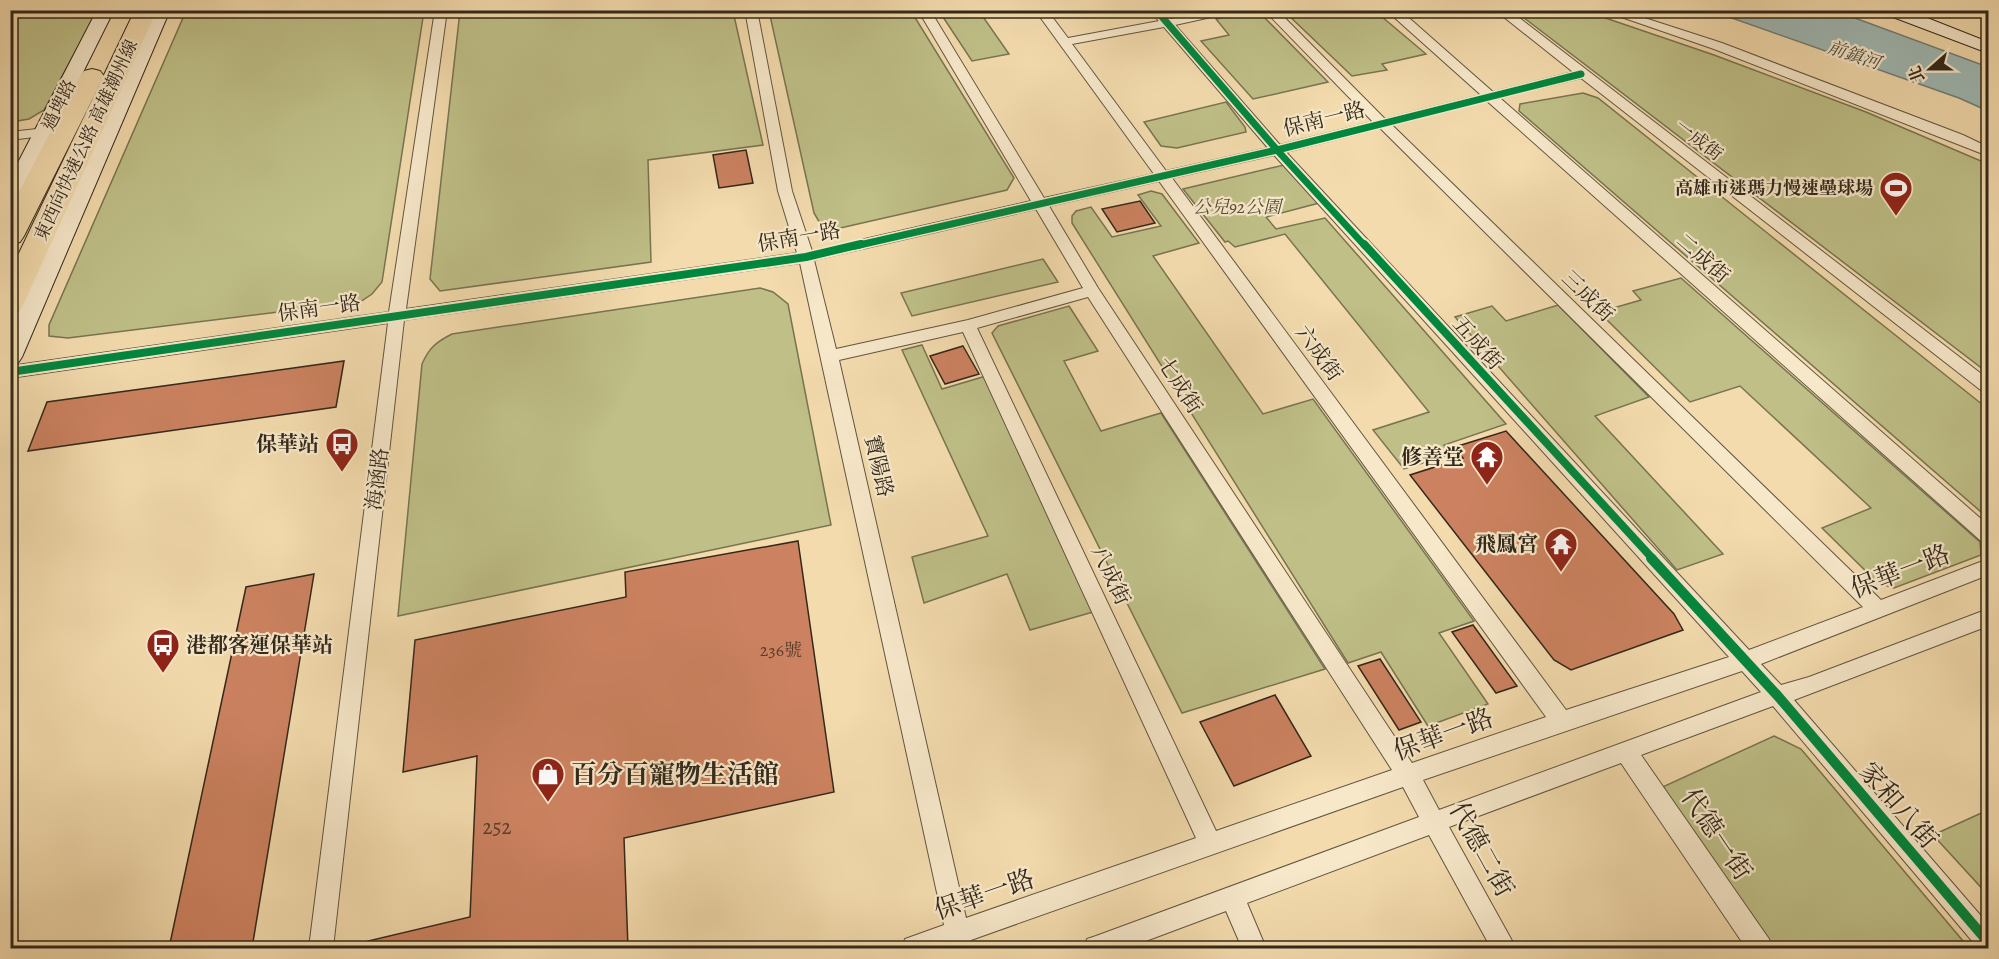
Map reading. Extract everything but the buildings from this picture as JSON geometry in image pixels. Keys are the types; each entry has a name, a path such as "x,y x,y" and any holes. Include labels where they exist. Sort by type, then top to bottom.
{"highway":[{"name":"東西向快速公路 高雄潮州線","path":"10,236 126,10"},
{"name":"東西向快速公路 高雄潮州線","path":"10,303 146,10"}],"main road":[{"name":"過埤路","path":"10,199 106,10"},
{"path":"10,357 162,10"},
{"path":"1891,10 1989,48"},
{"path":"1914,10 1989,39"}],"street":[{"name":"海涵路","path":"321,948 397,314 441,10"},
{"name":"寶陽路","path":"751,10 785,191 806,257 830,356 960,941"},
{"name":"七成街","path":"924,10 1092,291 1409,777"},
{"name":"六成街","path":"1041,10 1562,721"},
{"name":"五成街","path":"1156,10 1277,150 1777,695"},
{"path":"1065,42 1237,10"},
{"name":"三成街","path":"1270,10 1382,123 1878,609"},
{"name":"二成街","path":"1392,10 1487,97 1989,536"},
{"name":"一成街","path":"1501,10 1989,387"},
{"path":"1607,10 1718,45 1989,152"},
{"name":"保南一路","path":"10,372 397,314 806,257 1277,150 1581,74"},
{"path":"10,136 46,132"},
{"path":"830,356 968,325 1092,291"},
{"name":"八成街","path":"968,325 1210,845"},
{"name":"保華一路","path":"914,948 960,941 1210,845 1409,777 1562,721 1745,661 1989,567"},
{"path":"1096,948 1777,695 1810,686 1989,617"},
{"name":"家和八街","path":"1777,695 1989,942"},
{"name":"代德一街","path":"1626,752 1760,948"},
{"name":"代德二街","path":"1409,777 1504,948"},
{"path":"1232,897 1254,948"}],"green space":[{"path":"10,11 97,11 44,110 29,119 11,122"},
{"path":"186,11 424,11 382,282 372,294 360,302 68,338 49,336 49,325"},
{"path":"460,11 733,11 763,145 648,160 651,262 440,291 430,279"},
{"path":"769,11 911,11 1014,178 1007,190 836,229 821,225 814,213"},
{"path":"939,11 979,11 1009,54 972,61"},
{"path":"1253,11 1263,16 1328,82 1253,99 1201,41 1229,35 1216,19"},
{"path":"1284,11 1375,11 1426,54 1382,64 1387,70 1352,76"},
{"path":"1515,11 1585,11 1714,55 1866,112 1988,164 1988,373"},
{"path":"1583,93 1598,98 1988,409 1988,518 1519,111 1520,104"},
{"path":"1226,102 1245,127 1246,132 1177,148 1161,146 1144,122"},
{"name":"公兒92公園","path":"1284,165 1319,203 1266,217 1276,229 1325,218 1506,424 1444,445 1451,454 1404,469 1373,430 1429,412 1285,234 1235,247 1228,241 1225,242 1183,189"},
{"path":"1151,191 1162,194 1199,243 1153,256 1263,414 1313,399 1474,621 1439,633 1488,704 1428,726 1381,652 1348,663 1072,223 1072,216 1076,211 1091,207 1112,237 1161,226 1138,195"},
{"path":"1043,259 1058,282 912,316 901,293"},
{"path":"1681,278 1980,542 1981,555 1894,588 1878,583 1822,528 1871,508 1740,386 1690,402 1599,312 1641,300 1633,291"},
{"path":"760,288 773,292 788,304 831,525 398,616 422,364 434,346 452,334"},
{"path":"1558,305 1649,397 1595,416 1723,554 1677,570 1455,317 1492,306 1506,321"},
{"path":"1069,306 1098,351 1064,361 1101,431 1161,413 1325,669 1182,713 992,333 998,326"},
{"path":"922,345 942,389 986,376 1100,610 1030,630 1007,574 924,603 912,557 988,536 902,350"},
{"path":"1774,736 1801,749 1969,948 1768,948 1656,790"},
{"path":"1988,810 1988,895 1933,835"}],"water":[{"name":"前鎮河","path":"1712,11 1836,11 1988,67 1988,111 1959,98"}],"cycle path":[{"path":"1156,10 1277,150 1777,695 1988,942"},
{"path":"10,372 806,257 1277,150 1581,74"}],"place":[{"name":"高雄市迷瑪力慢速壘球場","path":"1896,217"},
{"name":"保華站","path":"342,473"},
{"name":"修善堂","path":"1487,486"},
{"name":"飛鳳宮","path":"1561,573"},
{"name":"港都客運保華站","path":"163,674"},
{"name":"百分百寵物生活館","path":"548,803"}]}
